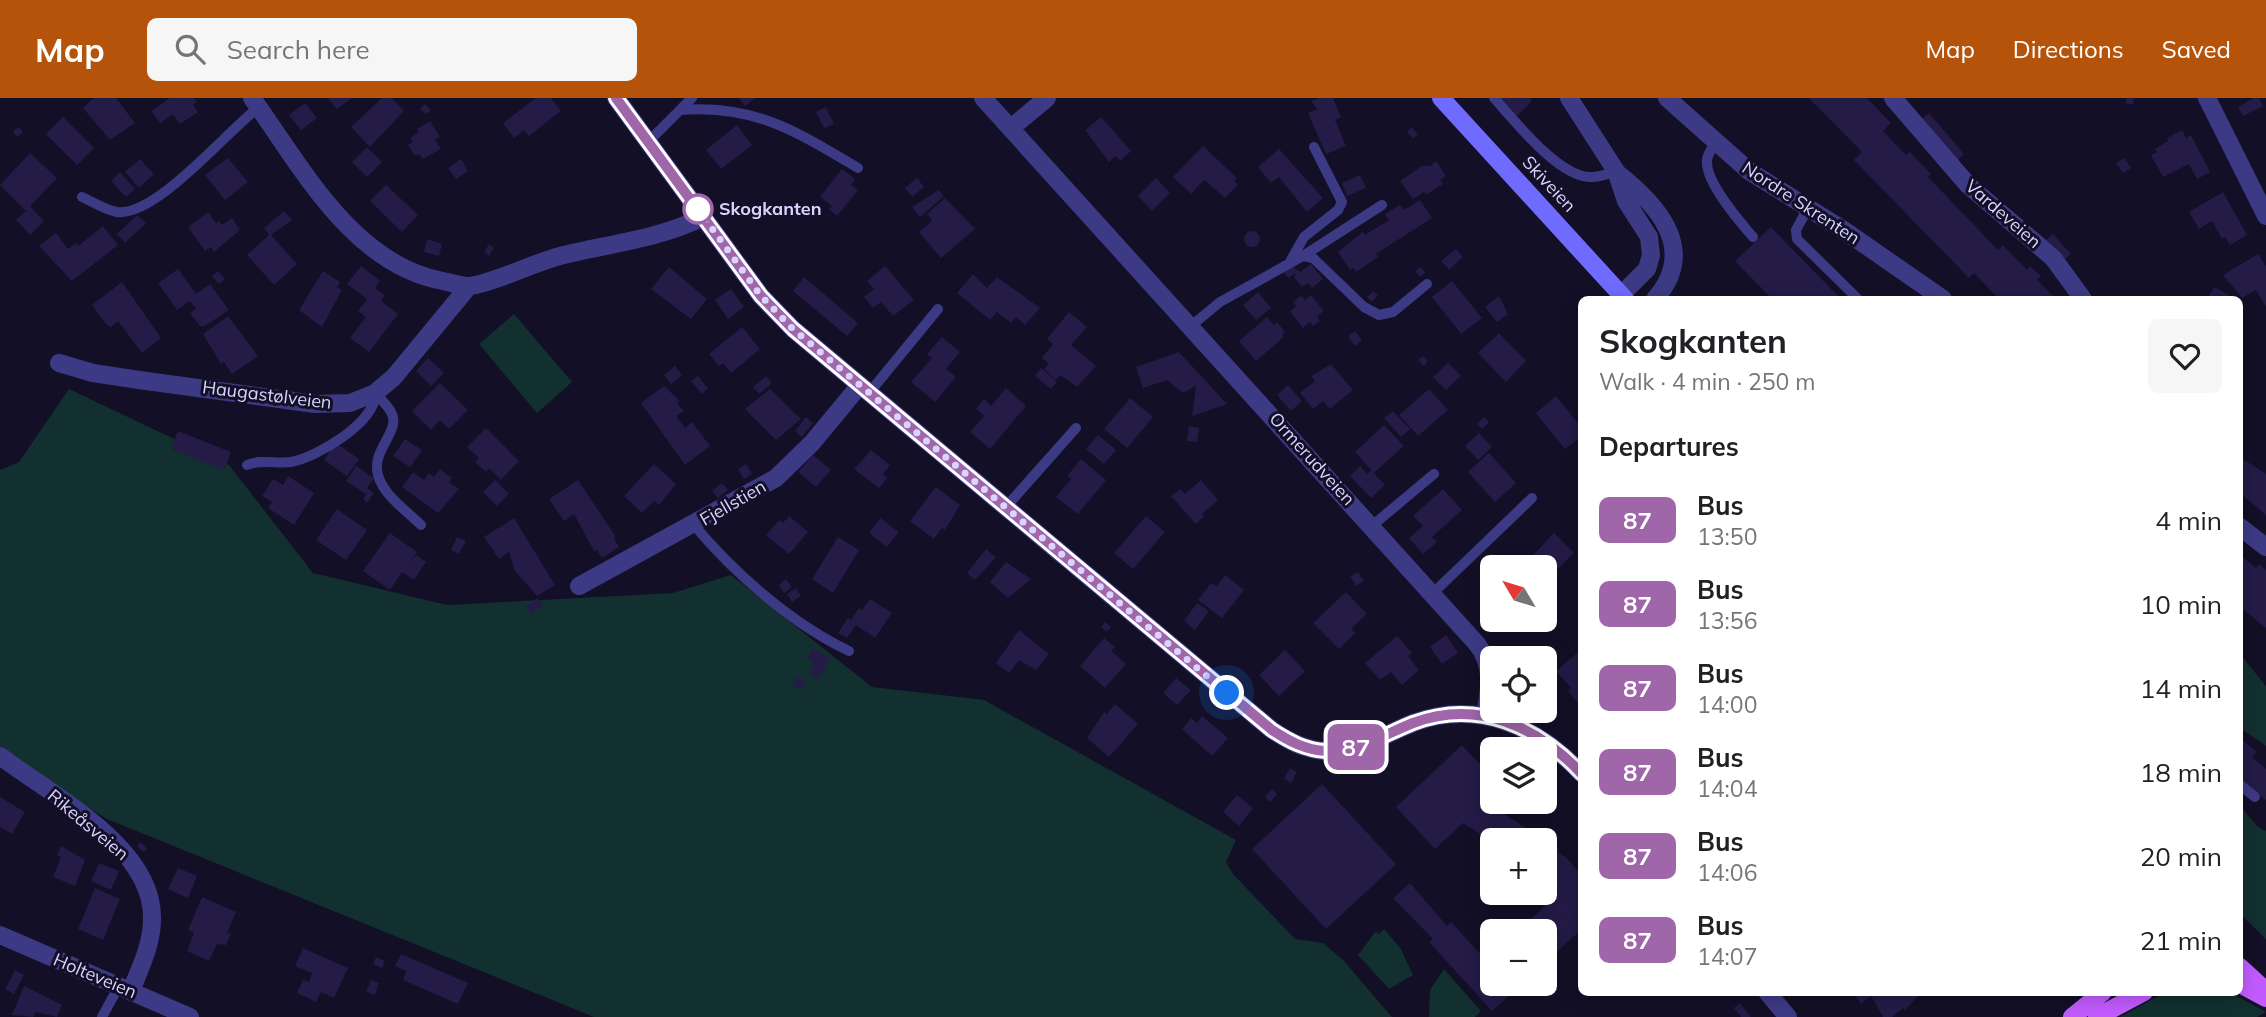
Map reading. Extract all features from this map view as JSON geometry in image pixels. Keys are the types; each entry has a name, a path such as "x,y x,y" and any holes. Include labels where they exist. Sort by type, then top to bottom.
{"main road":[{"name":"Skiveien","path":"1441,98 1622,296"},
{"path":"2243,970 2266,992"},
{"path":"2243,986 2266,998"},
{"path":"2072,1017 2098,996"},
{"path":"2097,1017 2136,996"}],"street":[{"path":"616,98 779,315 1242,706 1297,745 1328,751 1344,750 1431,718 1480,715"},
{"name":"Ormerudveien","path":"983,98 1373,525 1480,651"},
{"path":"1011,128 1047,98"},
{"path":"1569,98 1616,171 1626,201 1646,229 1651,255 1647,269 1624,296"},
{"name":"Nordre Skrenten","path":"1667,98 1749,171 1808,208 1935,296"},
{"name":"Vardeveien","path":"1893,98 1968,185 2053,258 2081,296"},
{"path":"2207,98 2266,216"},
{"path":"256,103 322,195 356,234 394,265 427,278 469,286 538,261 670,231 703,217"},
{"path":"1616,171 1638,189 1668,228 1673,249 1671,272 1657,296"},
{"name":"Haugastølveien","path":"58,363 113,376 315,404 350,403 374,393 394,377 469,286"},
{"name":"Fjellstien","path":"579,586 776,478 864,389"},
{"path":"2243,529 2266,547"},
{"path":"1512,723 1548,742 1578,770"},
{"name":"Rikeåsveien","path":"0,756 123,849 143,876 150,894 151,939 125,989"},
{"name":"Holteveien","path":"0,934 190,1017"},
{"path":"1770,996 1788,1017"}],"lane":[{"path":"648,142 692,98"},
{"path":"1494,98 1526,132 1572,172 1589,177 1616,171"},
{"path":"82,197 116,212 145,204 191,170 256,103"},
{"path":"680,110 729,109 763,118 792,130 858,168"},
{"path":"1715,143 1707,157 1707,168 1717,188 1754,237"},
{"path":"1291,260 1304,237 1338,210 1342,202 1314,147"},
{"path":"1191,326 1220,302 1291,260 1303,256 1382,205"},
{"path":"1808,208 1796,230 1797,239 1855,296"},
{"path":"1303,256 1313,258 1364,307 1379,315 1393,312 1427,284"},
{"path":"864,389 938,309"},
{"path":"247,465 298,460 341,437 367,417 375,402 374,393"},
{"path":"374,393 392,414 394,426 377,453 377,474 384,488 421,525"},
{"path":"1005,508 1076,428"},
{"path":"1373,525 1434,474"},
{"path":"1432,594 1532,498"},
{"path":"694,525 706,540 776,602 831,642 849,651"},
{"path":"2243,787 2255,797"},
{"path":"102,1017 125,989"}],"green space":[{"path":"514,314 572,382 537,413 479,344"},
{"path":"69,389 229,465 313,573 447,605 673,593 731,575 872,687 984,700 1236,840 1226,862 1233,874 1295,939 1323,943 1343,960 1392,1017 594,1017 107,819 0,753 0,470 19,462"},
{"path":"2243,658 2266,686 2266,746 2243,730"},
{"path":"2243,810 2257,826 2266,831 2266,939 2243,917"},
{"path":"1384,929 1401,949 1413,975 1389,989 1358,955 1376,931 1379,934"},
{"path":"1444,969 1481,1011 1475,1017 1429,1017 1430,990"},
{"path":"2159,996 2236,996 2266,1012 2257,1017 2120,1017"}],"building":[{"path":"94,98 116,98 135,123 110,140 83,108"},
{"path":"170,98 194,98 197,102 193,105 198,112 180,124 173,114 160,123 151,111"},
{"path":"328,98 352,98 337,109"},
{"path":"382,98 392,98 404,111 370,147 351,127"},
{"path":"536,98 551,98 561,111 529,136 524,130 514,138 503,123"},
{"path":"739,98 755,98 745,106"},
{"path":"1333,98 1341,117 1335,120 1346,146 1326,154 1308,113 1317,109 1311,101"},
{"path":"1497,98 1530,98 1532,101 1516,117"},
{"path":"1809,98 1867,98 1891,123 1883,131 1906,155 1910,152 1931,174 1928,177 1998,250 2003,245 2027,270 2030,266 2041,276 2037,280 2053,296 1996,296 1974,273 1969,278 1854,160 1862,152"},
{"path":"2127,98 2134,98 2133,105 2125,103"},
{"path":"2259,98 2263,106 2243,116 2238,107"},
{"path":"305,103 317,118 301,130 289,115"},
{"path":"425,104 431,110 426,114 420,109"},
{"path":"826,107 834,124 824,128 816,112"},
{"path":"1929,113 1964,154 1957,161 1921,120"},
{"path":"63,117 94,148 77,165 46,134"},
{"path":"1101,117 1131,151 1120,161 1116,156 1109,162 1085,130"},
{"path":"430,121 440,137 435,139 441,149 423,159 419,154 415,156 408,145 413,142 410,138 419,132 417,129"},
{"path":"737,125 752,145 721,169 706,150"},
{"path":"19,127 23,133 16,137 13,131"},
{"path":"1411,127 1418,134 1413,138 1407,132"},
{"path":"2182,130 2186,138 2191,135 2210,172 2197,179 2189,164 2163,177 2151,155 2168,141 2167,138"},
{"path":"1203,146 1237,178 1234,181 1238,185 1225,198 1204,180 1191,194 1173,177"},
{"path":"367,147 382,162 367,177 352,162"},
{"path":"1279,149 1323,198 1307,212 1279,177 1271,183 1258,167"},
{"path":"30,153 57,178 30,206 44,221 30,235 16,220 26,211 0,185"},
{"path":"228,158 248,182 225,200 205,175"},
{"path":"2124,158 2131,168 2123,173 2116,163"},
{"path":"140,159 154,174 139,188 125,172"},
{"path":"461,159 468,171 456,179 448,168"},
{"path":"1436,161 1446,176 1440,180 1443,184 1426,195 1424,192 1413,199 1400,181 1422,166 1430,166"},
{"path":"842,169 855,179 851,185 858,190 837,216 829,209 832,206 820,197"},
{"path":"120,172 135,189 126,197 111,181"},
{"path":"1360,175 1366,188 1347,196 1342,183"},
{"path":"917,178 924,187 912,197 905,188"},
{"path":"1156,178 1170,193 1152,211 1138,196"},
{"path":"386,185 418,215 402,232 370,201"},
{"path":"939,190 944,196 920,217 912,207"},
{"path":"2223,192 2247,235 2230,245 2225,237 2222,239 2212,221 2199,229 2189,212"},
{"path":"945,198 975,229 941,258 919,232 932,221 927,214"},
{"path":"1420,200 1432,218 1376,254 1378,257 1356,272 1353,268 1350,270 1338,252 1363,232 1365,235 1389,220 1385,214 1400,205 1404,210"},
{"path":"284,211 292,220 271,235 297,264 274,285 247,255 269,235 264,228"},
{"path":"208,212 216,223 219,221 222,225 232,218 240,230 214,252 211,247 205,251 188,227"},
{"path":"137,215 146,223 125,243 117,234"},
{"path":"103,226 118,245 72,281 39,246 56,233 68,249 76,243 78,246"},
{"path":"1771,227 1838,296 1769,296 1735,261"},
{"path":"1252,231 1258,233 1258,245 1252,247 1246,245 1244,239 1246,233"},
{"path":"2053,234 2071,254 2064,260 2046,240"},
{"path":"427,239 442,244 439,256 424,252"},
{"path":"489,244 494,248 489,256 484,252"},
{"path":"1456,249 1463,257 1449,270 1441,261"},
{"path":"2258,254 2266,266 2266,307 2256,290 2243,297 2223,275"},
{"path":"1311,264 1323,279 1312,288 1308,283 1302,287 1294,277 1296,273 1288,278 1283,272 1293,266 1300,272"},
{"path":"361,266 380,281 375,288 385,295 381,301 398,314 369,352 350,338 366,317 358,311 367,299 347,284"},
{"path":"885,266 914,300 893,316 881,302 873,308 864,297 874,289 867,281"},
{"path":"669,267 707,299 691,319 651,289"},
{"path":"1421,267 1425,273 1420,277 1415,271"},
{"path":"178,269 196,294 210,284 229,310 205,326 200,326 190,313 196,309 190,301 177,310 158,283"},
{"path":"218,271 225,279 219,284 212,276"},
{"path":"323,271 340,282 337,287 342,290 322,327 299,310"},
{"path":"973,274 987,288 997,277 1040,308 1025,325 1016,317 1011,323 997,312 990,320 957,293"},
{"path":"804,277 858,323 847,336 793,291"},
{"path":"1452,281 1482,318 1461,334 1432,297"},
{"path":"122,282 161,338 142,353 118,321 111,327 106,324 92,305"},
{"path":"2214,287 2229,295 2228,296 2209,296"},
{"path":"731,289 744,307 728,319 715,300"},
{"path":"1373,291 1378,295 1372,302 1367,297"},
{"path":"1258,292 1271,308 1256,320 1243,305"},
{"path":"1311,295 1324,311 1317,316 1320,321 1313,326 1310,322 1303,328 1290,311 1296,306 1293,302 1301,296 1305,300"},
{"path":"1499,296 1508,314 1497,322 1485,307"},
{"path":"1069,312 1087,327 1071,345 1096,366 1077,387 1060,375 1056,380 1044,369 1049,364 1042,358 1053,344 1047,339"},
{"path":"228,316 258,356 232,374 224,362 221,364 203,334"},
{"path":"1267,317 1274,325 1277,322 1285,332 1282,335 1284,337 1256,361 1239,341"},
{"path":"742,327 760,349 731,373 723,363 719,366 709,354"},
{"path":"1355,331 1362,340 1355,346 1348,336"},
{"path":"1499,333 1526,361 1506,382 1478,353"},
{"path":"942,337 960,352 946,369 956,377 935,402 911,382 932,358 927,354"},
{"path":"1179,352 1227,404 1192,416 1196,386 1183,393 1167,380 1143,388 1136,367"},
{"path":"1423,356 1428,361 1424,366 1418,360"},
{"path":"428,358 444,373 431,386 416,371"},
{"path":"1448,363 1461,376 1446,390 1433,377"},
{"path":"1331,364 1353,390 1330,409 1323,401 1313,409 1300,393 1315,381 1311,376"},
{"path":"675,366 682,375 671,384 664,375"},
{"path":"1041,368 1057,382 1051,389 1035,376"},
{"path":"698,376 708,388 702,394 691,381"},
{"path":"766,376 772,383 759,394 753,387"},
{"path":"440,383 468,410 449,429 440,420 431,430 412,411"},
{"path":"1288,385 1302,401 1291,411 1277,395"},
{"path":"664,386 680,401 677,403 684,411 676,416 685,428 692,422 710,446 685,465 641,403"},
{"path":"1006,388 1026,406 990,449 970,432 984,416 976,409 984,399 991,406"},
{"path":"770,389 801,419 776,440 745,409"},
{"path":"1429,389 1448,410 1418,436 1399,415"},
{"path":"1556,396 1578,423 1578,439 1565,449 1536,413"},
{"path":"1130,398 1153,417 1127,448 1104,429"},
{"path":"1393,411 1410,429 1401,437 1384,418"},
{"path":"806,417 813,423 802,437 795,431"},
{"path":"1484,417 1489,422 1482,429 1477,424"},
{"path":"1384,425 1404,446 1374,473 1385,485 1371,498 1350,476 1360,466 1367,474 1371,470 1355,452"},
{"path":"1189,426 1199,428 1197,442 1187,441"},
{"path":"486,428 519,461 501,480 489,468 486,472 475,462 479,458 467,447"},
{"path":"178,431 231,452 224,470 171,449"},
{"path":"1479,433 1492,447 1478,460 1465,446"},
{"path":"1098,435 1116,450 1104,464 1086,449"},
{"path":"405,439 422,450 410,467 393,456"},
{"path":"336,443 359,459 347,476 324,460"},
{"path":"871,450 890,465 883,474 887,478 879,488 854,469"},
{"path":"1489,453 1516,483 1495,502 1468,472"},
{"path":"813,455 831,470 816,487 798,472"},
{"path":"1081,459 1106,480 1078,514 1056,497 1071,479 1067,476"},
{"path":"2243,459 2266,474 2266,515 2243,496"},
{"path":"654,464 676,484 659,505 654,501 642,513 624,496"},
{"path":"746,464 752,474 744,479 738,469"},
{"path":"356,466 374,478 367,488 374,493 367,503 363,499 366,494 346,481"},
{"path":"440,469 452,478 449,482 459,489 438,513 402,487 413,472 424,480 429,473 434,477"},
{"path":"288,476 314,493 294,525 268,508 272,502 262,496 273,479 283,485"},
{"path":"495,480 509,494 497,506 483,492"},
{"path":"578,480 616,537 614,538 619,547 602,558 597,550 594,551 574,514 564,521 549,499"},
{"path":"1201,480 1218,500 1202,514 1204,517 1196,524 1171,496 1180,489 1185,494"},
{"path":"722,483 728,490 718,498 712,491"},
{"path":"936,487 960,505 945,530 942,528 934,539 910,521"},
{"path":"1443,489 1462,510 1432,537 1437,542 1423,554 1409,538 1423,526 1413,516"},
{"path":"337,509 367,530 346,560 316,540"},
{"path":"789,516 808,532 789,554 766,535 779,520 783,523"},
{"path":"1146,516 1165,532 1133,569 1114,553"},
{"path":"514,518 555,585 537,596 515,571 509,552 499,559 484,537"},
{"path":"880,518 899,532 887,547 869,533"},
{"path":"390,533 417,552 407,565 416,555 426,562 414,580 402,572 390,590 363,571"},
{"path":"1554,533 1574,553 1558,569 1558,555 1533,555"},
{"path":"457,537 466,541 459,554 451,550"},
{"path":"838,537 859,550 833,593 812,579"},
{"path":"986,549 996,557 975,580 967,573"},
{"path":"2243,557 2256,568 2259,564 2266,570 2266,628 2243,609"},
{"path":"1006,562 1031,579 1008,598 990,582"},
{"path":"1358,572 1364,581 1356,586 1350,576"},
{"path":"1225,575 1244,590 1222,618 1198,600 1211,583 1217,586"},
{"path":"786,579 792,587 784,593 779,585"},
{"path":"796,588 801,596 792,602 787,594"},
{"path":"1346,592 1367,614 1351,629 1355,633 1339,649 1313,623"},
{"path":"538,598 543,606 531,613 526,606"},
{"path":"870,599 892,613 875,638 856,625 847,638 838,633 848,618 851,620 859,608 862,610"},
{"path":"1197,603 1209,611 1195,630 1184,621"},
{"path":"1105,622 1111,627 1107,632 1101,627"},
{"path":"1019,630 1049,654 1036,670 1019,660 1009,673 996,663"},
{"path":"1446,635 1458,653 1442,664 1430,647"},
{"path":"1397,636 1412,653 1408,656 1419,670 1402,685 1391,672 1380,680 1365,663"},
{"path":"1104,638 1115,647 1111,651 1126,664 1105,688 1080,666"},
{"path":"813,648 830,658 818,679 809,673 814,663 807,659"},
{"path":"1285,650 1305,671 1279,696 1259,675"},
{"path":"1578,652 1578,704 1568,691 1571,688 1557,670"},
{"path":"797,677 806,682 801,690 792,684"},
{"path":"1176,678 1191,690 1177,705 1163,693"},
{"path":"1115,704 1138,724 1109,757 1087,738 1104,712 1107,714"},
{"path":"1202,716 1228,738 1212,756 1182,729 1191,718 1197,723"},
{"path":"2243,740 2257,752 2252,757 2266,769 2266,800 2243,781"},
{"path":"1462,745 1480,764 1480,814 1504,814 1526,828 1480,828 1480,834 1463,823 1435,849 1396,807"},
{"path":"1290,768 1297,772 1291,783 1284,778"},
{"path":"1322,784 1396,864 1326,929 1252,849"},
{"path":"1272,789 1277,794 1270,802 1265,797"},
{"path":"1237,795 1253,808 1239,826 1223,812"},
{"path":"0,797 25,812 12,834 0,827"},
{"path":"141,842 147,849 143,852 137,846"},
{"path":"61,846 85,860 75,886 53,877 61,857 57,855"},
{"path":"1557,851 1578,871 1578,933 1557,952 1557,919 1531,919 1546,905 1557,905"},
{"path":"99,863 119,871 111,890 91,881"},
{"path":"178,868 197,876 188,898 168,889"},
{"path":"1410,883 1447,926 1451,922 1480,953 1480,996 1509,996 1492,1011 1429,942 1433,939 1393,898"},
{"path":"95,888 120,899 103,940 78,929"},
{"path":"202,897 236,912 227,933 231,934 226,945 217,944 209,961 187,951 194,933 188,930"},
{"path":"303,948 348,968 334,998 321,992 316,1002 297,993 303,980 309,982 312,973 295,966"},
{"path":"401,954 468,983 458,1004 403,980 406,971 395,966"},
{"path":"376,957 385,961 382,968 373,964"},
{"path":"15,970 24,975 14,994 5,989"},
{"path":"371,980 379,983 375,995 366,992"},
{"path":"24,986 62,1005 57,1017 35,1012 33,1017 12,1015"},
{"path":"1855,996 1871,996 1861,1004"},
{"path":"1871,996 1918,996 1905,1010 1903,1008 1892,1017 1883,1017"},
{"path":"1740,1003 1751,1017 1741,1017 1734,1008"}],"bus line":[{"name":"87","path":"616,98 761,296 793,329 1272,730 1297,745 1311,749 1344,750 1364,745 1431,718 1485,715 1497,717 1533,733 1548,742 1578,770"}],"place":[{"name":"Skogkanten","path":"698,209"}],"route":[{"path":"698,209 761,296 793,329 1227,693"}]}
